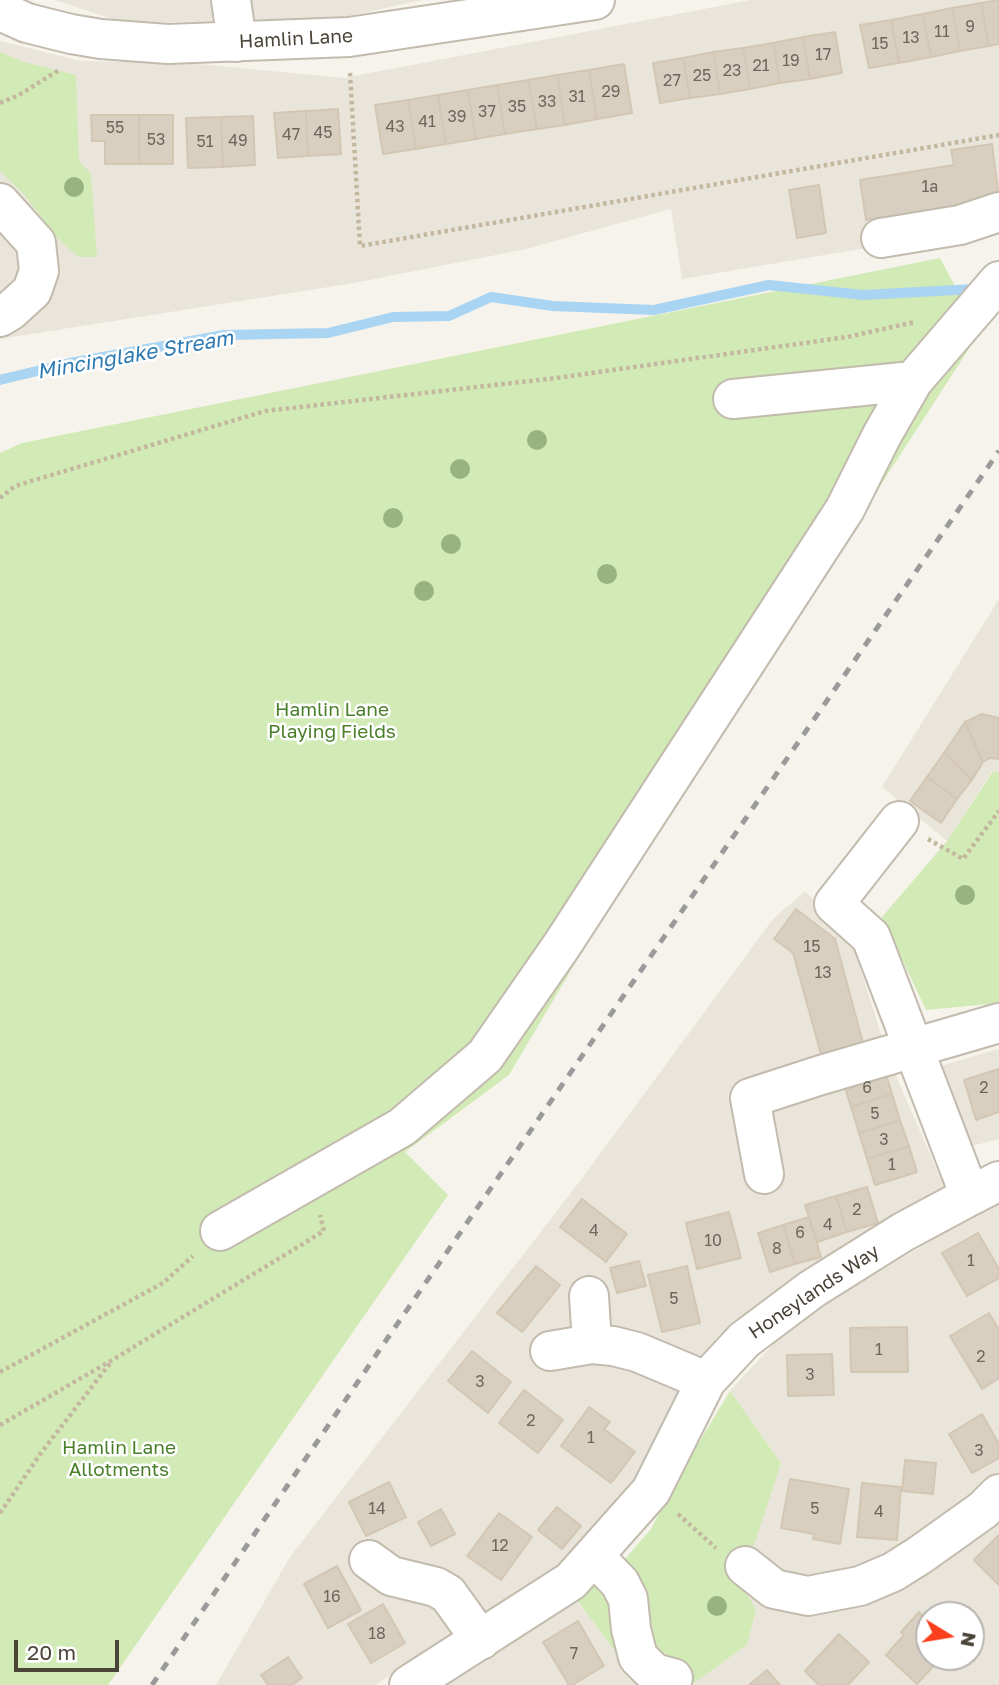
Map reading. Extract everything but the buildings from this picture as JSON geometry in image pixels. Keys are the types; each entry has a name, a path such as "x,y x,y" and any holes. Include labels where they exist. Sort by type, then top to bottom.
{"street":[{"path":"231,0 237,42"},
{"name":"Hamlin Lane","path":"0,11 27,23 101,39 168,44 349,37 595,0"},
{"path":"0,203 36,243 39,271 32,291 10,312 0,317"},
{"path":"881,237 960,225 999,212"},
{"path":"220,1231 402,1127 485,1056 569,934 845,509 913,381 999,281"},
{"path":"733,399 913,381"},
{"path":"899,821 834,904 871,937 913,1048 984,1188"},
{"path":"764,1174 750,1098 999,1023"},
{"name":"Honeylands Way","path":"409,1685 571,1581 651,1491 706,1381 744,1340 812,1289 903,1232 984,1188"},
{"path":"589,1296 592,1344"},
{"path":"550,1351 592,1344 613,1346 637,1352 706,1381"},
{"path":"745,1566 774,1589 808,1596 860,1586 893,1572 920,1555 983,1510 999,1494"},
{"path":"594,1556 621,1583 628,1599 631,1629 638,1657 654,1673 673,1678"},
{"path":"369,1560 390,1576 436,1587 448,1594 481,1640"}],"path":[{"path":"349,37 360,246 999,135"},
{"path":"0,103 19,95 65,66"},
{"path":"0,498 15,486 265,411 556,378 847,337 974,309"},
{"path":"899,821 963,859 999,811"},
{"path":"0,1425 324,1231 319,1212"},
{"path":"0,1372 163,1283 220,1231"},
{"path":"0,1513 65,1421 114,1359"},
{"path":"651,1491 716,1548 745,1566"}],"shaded area":[{"path":"55,0 423,0 333,19 124,23"},
{"path":"751,0 999,0 999,215 872,247 682,279 671,209 526,249 354,283 0,339 0,41 81,61 188,63 344,78"},
{"path":"999,599 999,772 992,771 947,841 882,787"},
{"path":"805,891 851,940 890,1062 946,1191 801,1279 572,1557 375,1685 216,1685 290,1557 583,1177 773,919"},
{"path":"999,1049 999,1139 952,1151 923,1071"},
{"path":"999,1203 999,1685 691,1685 747,1645 734,1576 781,1463 730,1391 791,1325"},
{"path":"574,1596 640,1685 433,1685"}],"green space":[{"path":"0,52 24,62 76,75 79,161 91,174 97,257 79,257 58,239 22,192 0,171"},
{"name":"Hamlin Lane Playing Fields","path":"940,258 971,316 974,341 622,884 509,1075 405,1152 448,1195 108,1685 0,1685 0,453 22,443"},
{"path":"993,771 999,772 999,1003 926,1010 882,917 947,841"},
{"path":"730,1391 781,1463 751,1554 734,1575 756,1609 747,1645 691,1685 640,1685 574,1596 619,1566 651,1529 675,1482"}],"waterway":[{"name":"Mincinglake Stream","path":"0,380 70,363 224,335 328,333 393,317 449,316 491,297 553,306 654,310 769,285 863,295 974,289"}],"railway":[{"path":"152,1685 389,1336 999,451"}],"park label":[{"name":"Hamlin Lane Allotments","path":"119,1459"}]}
